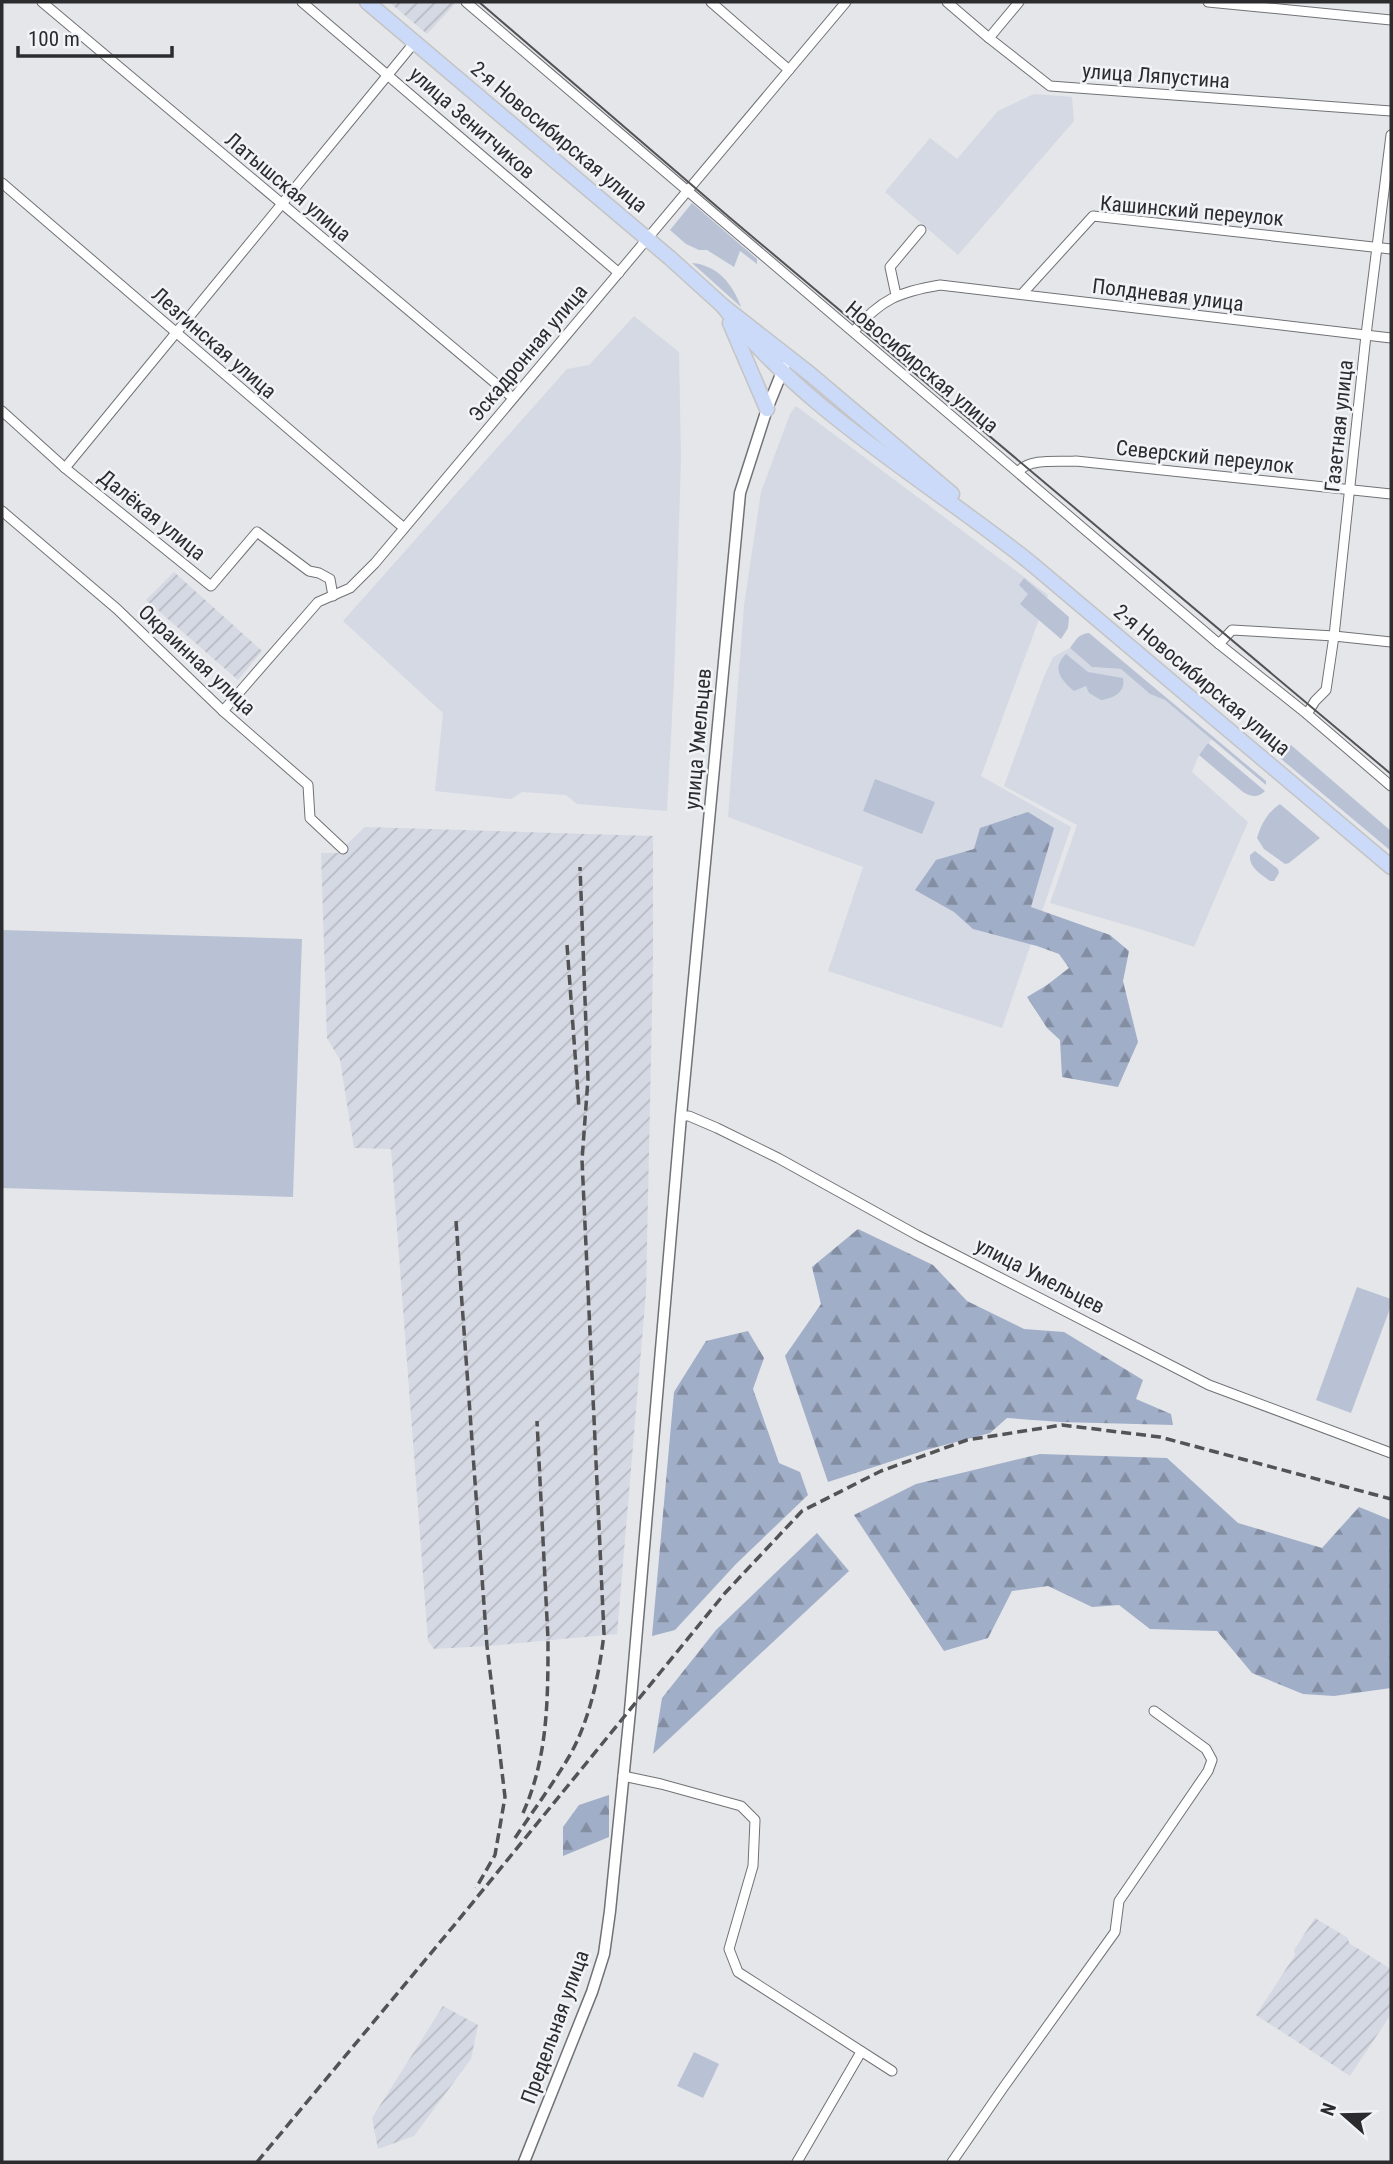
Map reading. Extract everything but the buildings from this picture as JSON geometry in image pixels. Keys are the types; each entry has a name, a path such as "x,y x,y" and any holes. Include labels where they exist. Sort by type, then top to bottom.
{"main road":[{"name":"2-я Новосибирская улица","path":"366,2 723,306 790,358 942,485 985,526 1391,867"},
{"name":"2-я Новосибирская улица","path":"723,306 746,335 782,372 869,443 985,526"},
{"path":"723,306 767,409"}],"street":[{"name":"Латышская улица","path":"42,2 513,398"},
{"name":"улица Зенитчиков","path":"302,2 619,272"},
{"name":"Новосибирская улица","path":"466,2 1219,644 1391,786"},
{"path":"711,2 789,70"},
{"name":"Эскадронная улица","path":"223,711 318,602 350,588 375,563 846,2"},
{"name":"улица Ляпустина","path":"947,2 1050,86 1391,111"},
{"path":"989,38 1020,2"},
{"path":"1208,2 1391,20"},
{"path":"65,467 414,43"},
{"name":"Газетная улица","path":"1307,714 1326,690 1334,636 1366,335 1391,135"},
{"name":"Лезгинская улица","path":"2,183 404,528"},
{"name":"Кашинский переулок","path":"1022,294 1093,216 1391,249"},
{"path":"854,331 872,311 896,295 890,267 921,230"},
{"name":"Полдневая улица","path":"896,295 940,285 1391,338"},
{"name":"улица Умельцев","path":"623,1776 681,1116 740,493 767,409 790,358"},
{"name":"Далёкая улица","path":"2,411 65,467 211,586 257,532 309,571 330,579 333,596"},
{"name":"Северский переулок","path":"1018,471 1024,464 1076,461 1391,494"},
{"name":"Окраинная улица","path":"2,511 117,609 223,711 308,785 310,818 343,849"},
{"path":"1219,644 1232,630 1391,642"},
{"name":"улица Умельцев","path":"681,1116 689,1116 717,1128 778,1158 917,1235 1209,1385 1391,1453"},
{"path":"952,2162 1115,1932 1119,1901 1208,1771 1212,1760 1206,1749 1154,1712"},
{"path":"623,1776 741,1807 755,1819 753,1866 729,1949 738,1972 891,2071"},
{"name":"Предельная улица","path":"524,2162 592,1992 604,1954 623,1776"},
{"path":"797,2162 861,2052"}],"shaded area":[{"path":"389,2 453,2 455,4 427,34"},
{"path":"1034,94 1072,97 1074,121 958,255 885,192 930,138 957,159 998,111"},
{"path":"692,203 757,259 757,264 740,251 734,267 707,250 699,250 686,244 670,230"},
{"path":"692,263 710,268 723,277 734,291 741,307"},
{"path":"634,316 679,352 681,459 667,811 577,804 566,795 522,792 511,799 435,791 443,713 343,621 567,369 589,365"},
{"path":"796,406 1048,595 981,776 1071,827 1002,1028 828,971 863,867 728,817 744,605 761,492 790,414"},
{"path":"174,572 262,651 238,680 146,600"},
{"path":"1024,578 1069,617 1068,628 1061,639 1020,604 1028,594 1019,585"},
{"path":"1089,633 1266,781 1266,785 1165,700 1150,694 1121,669 1092,667 1070,648 1080,636"},
{"path":"1070,648 1092,667 1121,669 1150,694 1165,700 1212,739 1199,755 1192,772 1248,822 1194,947 1050,903 1077,825 1004,786 1053,657"},
{"path":"1066,654 1088,672 1123,678 1121,691 1101,700 1089,693 1086,686 1074,691 1060,674 1059,664"},
{"path":"1208,743 1265,791 1255,796 1243,792 1199,755"},
{"path":"1291,745 1391,831 1391,851 1280,758"},
{"path":"875,779 935,802 922,834 863,811"},
{"path":"1280,804 1320,838 1285,864 1264,849 1257,838 1266,819"},
{"path":"365,827 653,836 646,1292 617,1634 434,1649 428,1641 391,1149 354,1148 340,1060 327,1038 321,853 338,853"},
{"path":"1255,851 1278,869 1279,873 1274,881 1270,881 1254,867 1250,855"},
{"path":"2,930 302,939 293,1197 2,1188"},
{"path":"1357,1287 1391,1299 1391,1306 1351,1413 1316,1400"},
{"path":"1315,1918 1391,1969 1391,2014 1350,2076 1256,2015 1295,1955 1294,1950"},
{"path":"443,2006 478,2025 471,2059 414,2136 378,2149 372,2118"},
{"path":"694,2052 719,2064 703,2098 677,2086"}],"green space":[{"path":"1028,812 1054,828 1031,907 1110,935 1129,951 1123,981 1138,1042 1118,1087 1062,1077 1060,1040 1047,1028 1027,997 1069,968 1059,954 973,929 954,912 915,890 936,860 974,849 980,828"},
{"path":"858,1229 933,1265 967,1301 1024,1329 1064,1332 1143,1380 1136,1399 1171,1414 1173,1425 1007,1418 990,1433 926,1450 828,1482 785,1356 821,1304 812,1267"},
{"path":"748,1331 764,1358 753,1389 779,1463 800,1472 808,1495 736,1564 675,1630 652,1636 674,1392 706,1341"},
{"path":"1040,1454 1167,1458 1238,1523 1322,1548 1359,1507 1391,1520 1391,1688 1334,1696 1303,1694 1252,1673 1217,1631 1150,1629 1119,1605 1092,1607 1048,1586 1012,1591 988,1638 944,1651 854,1515 916,1484"},
{"path":"817,1533 849,1571 653,1754 662,1698 716,1630"},
{"path":"609,1795 609,1837 563,1856 563,1827 579,1805"}],"tram line":[{"path":"479,2 729,217 1391,774"}],"railway":[{"path":"515,1838 577,1741 593,1696 604,1634 582,1160 588,1079 580,867"},
{"path":"567,945 579,1108"},
{"path":"456,1221 487,1646 505,1797 495,1855 476,1888"},
{"path":"523,1813 542,1749 548,1684 537,1421"},
{"path":"257,2162 725,1593 802,1511 881,1471 967,1440 1062,1425 1160,1437 1391,1499"}]}
